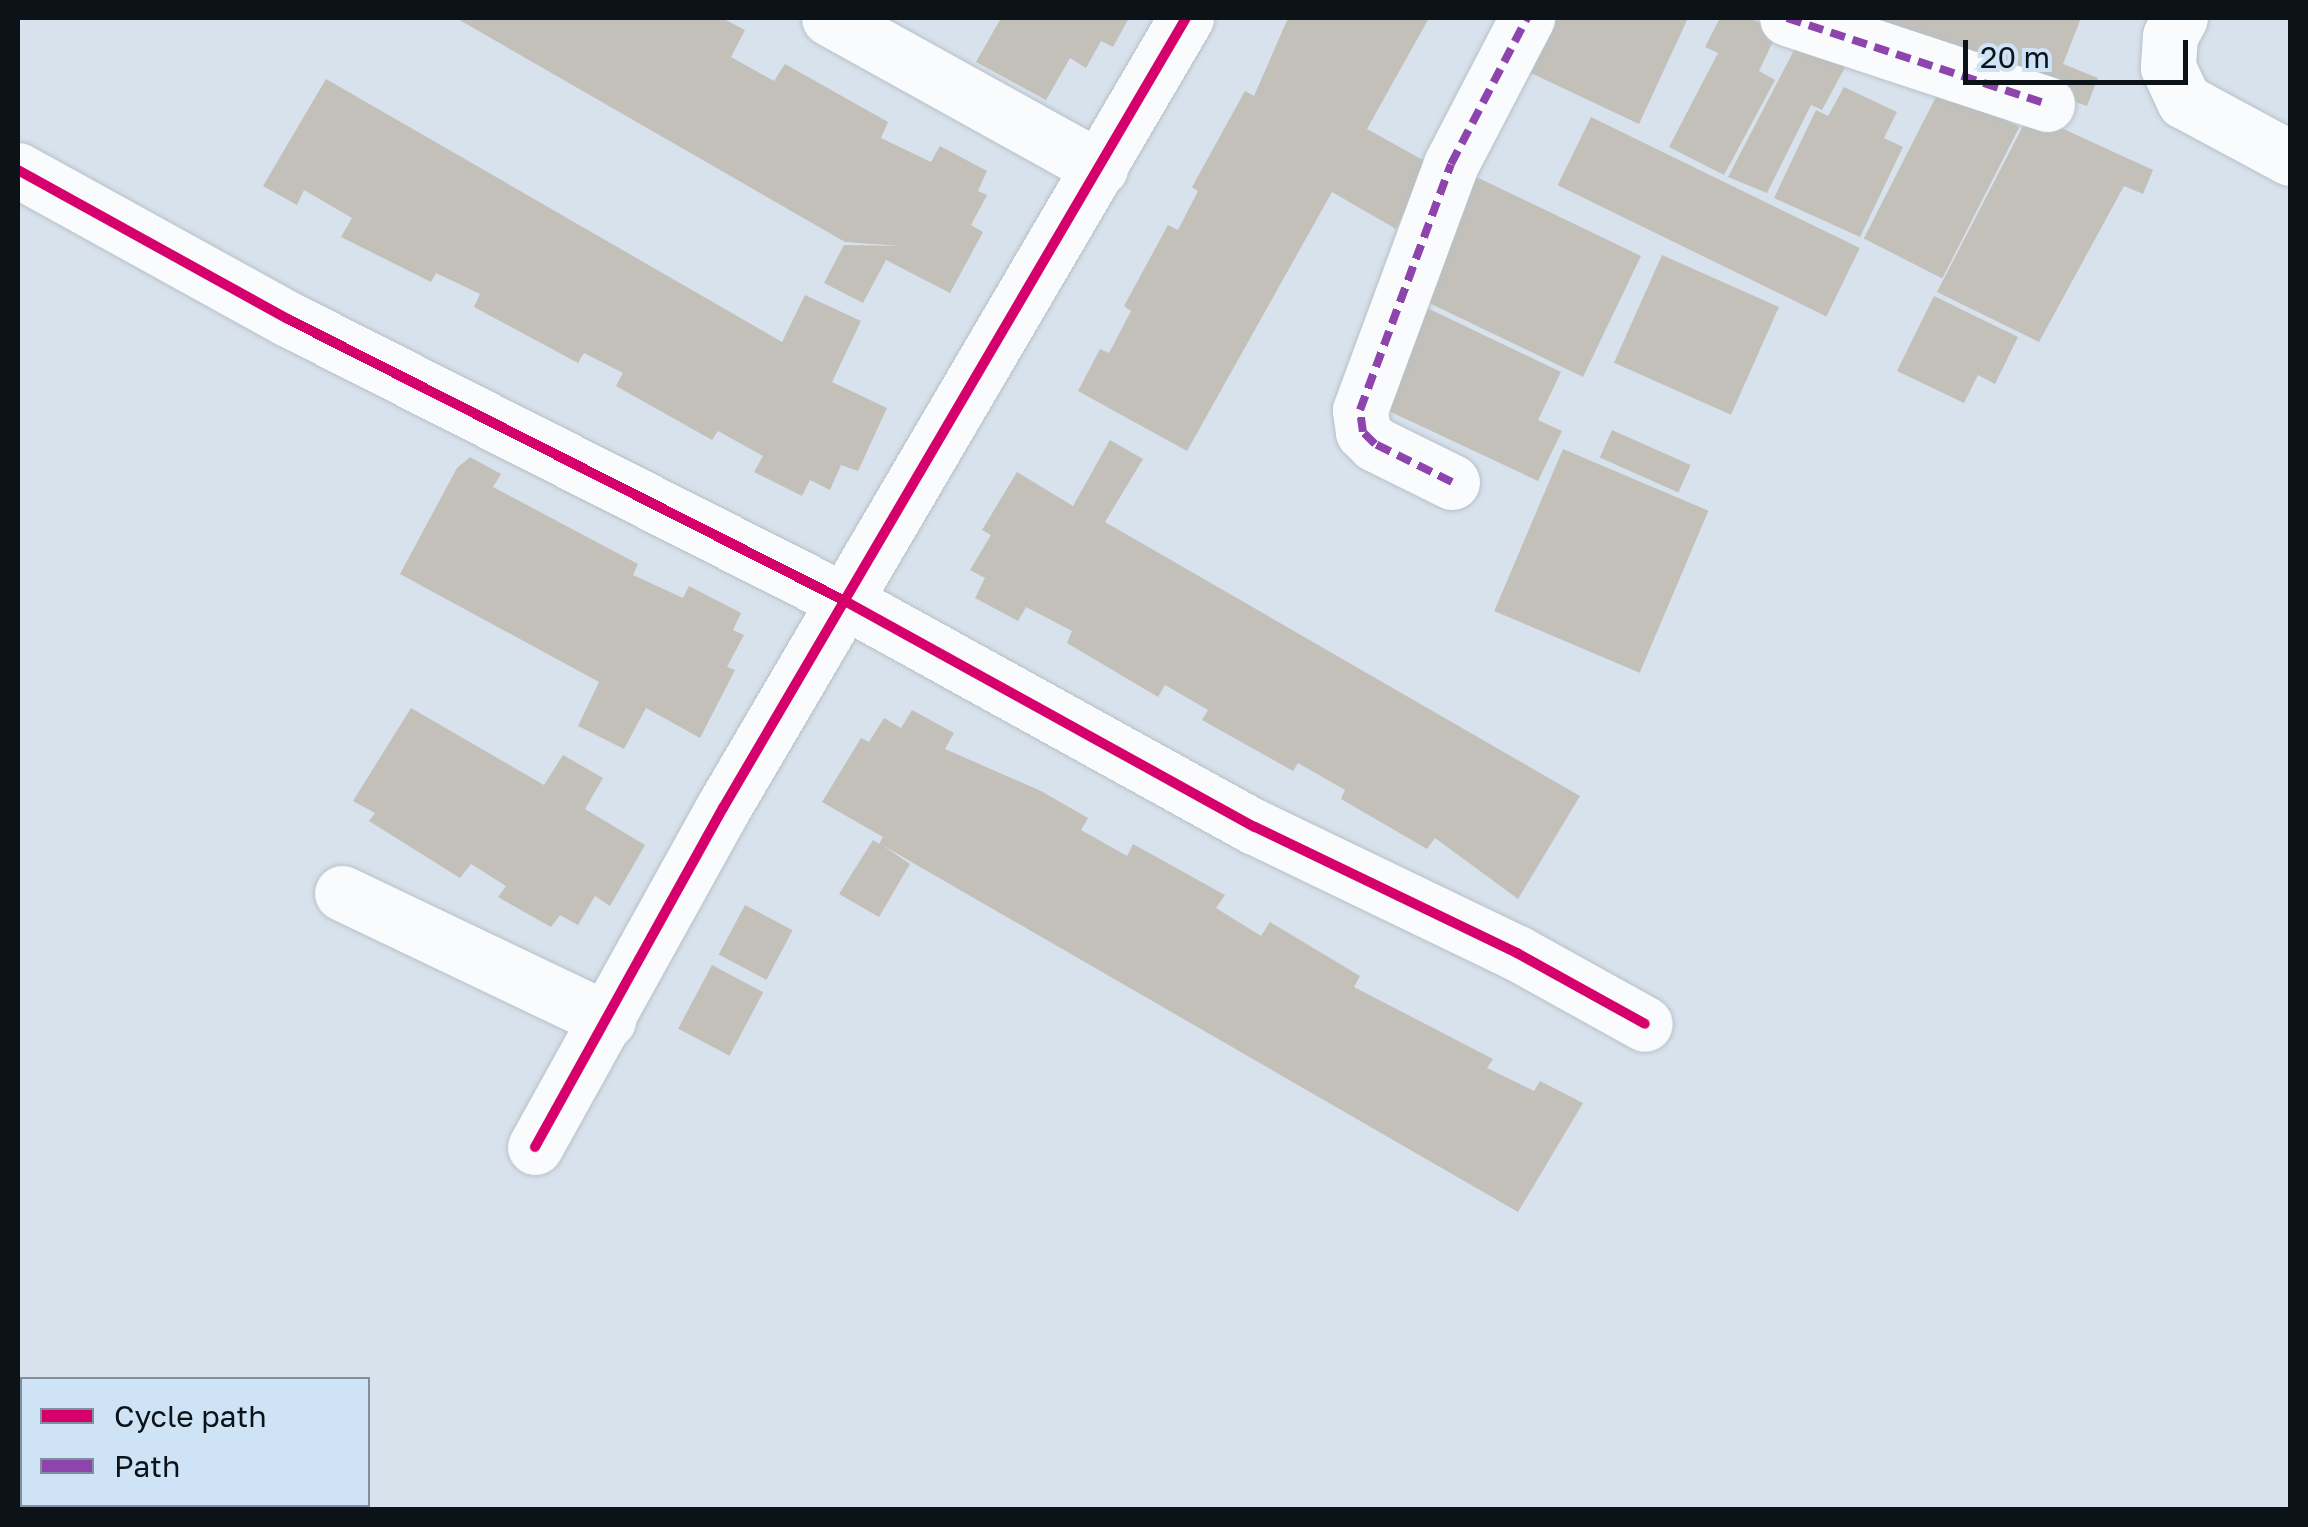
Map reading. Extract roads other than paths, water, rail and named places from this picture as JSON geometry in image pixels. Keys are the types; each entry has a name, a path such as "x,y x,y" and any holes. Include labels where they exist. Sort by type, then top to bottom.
{"street":[{"path":"829,18 1100,168"},
{"path":"535,1147 845,601 1186,18"},
{"path":"1452,482 1375,444 1363,432 1360,410 1451,164 1528,18"},
{"path":"1787,18 2047,104"},
{"path":"2180,18 2170,36 2168,67 2184,101 2290,158"},
{"path":"18,170 288,319 845,601 1255,827 1517,953 1646,1024"},
{"path":"342,893 608,1020"}]}
